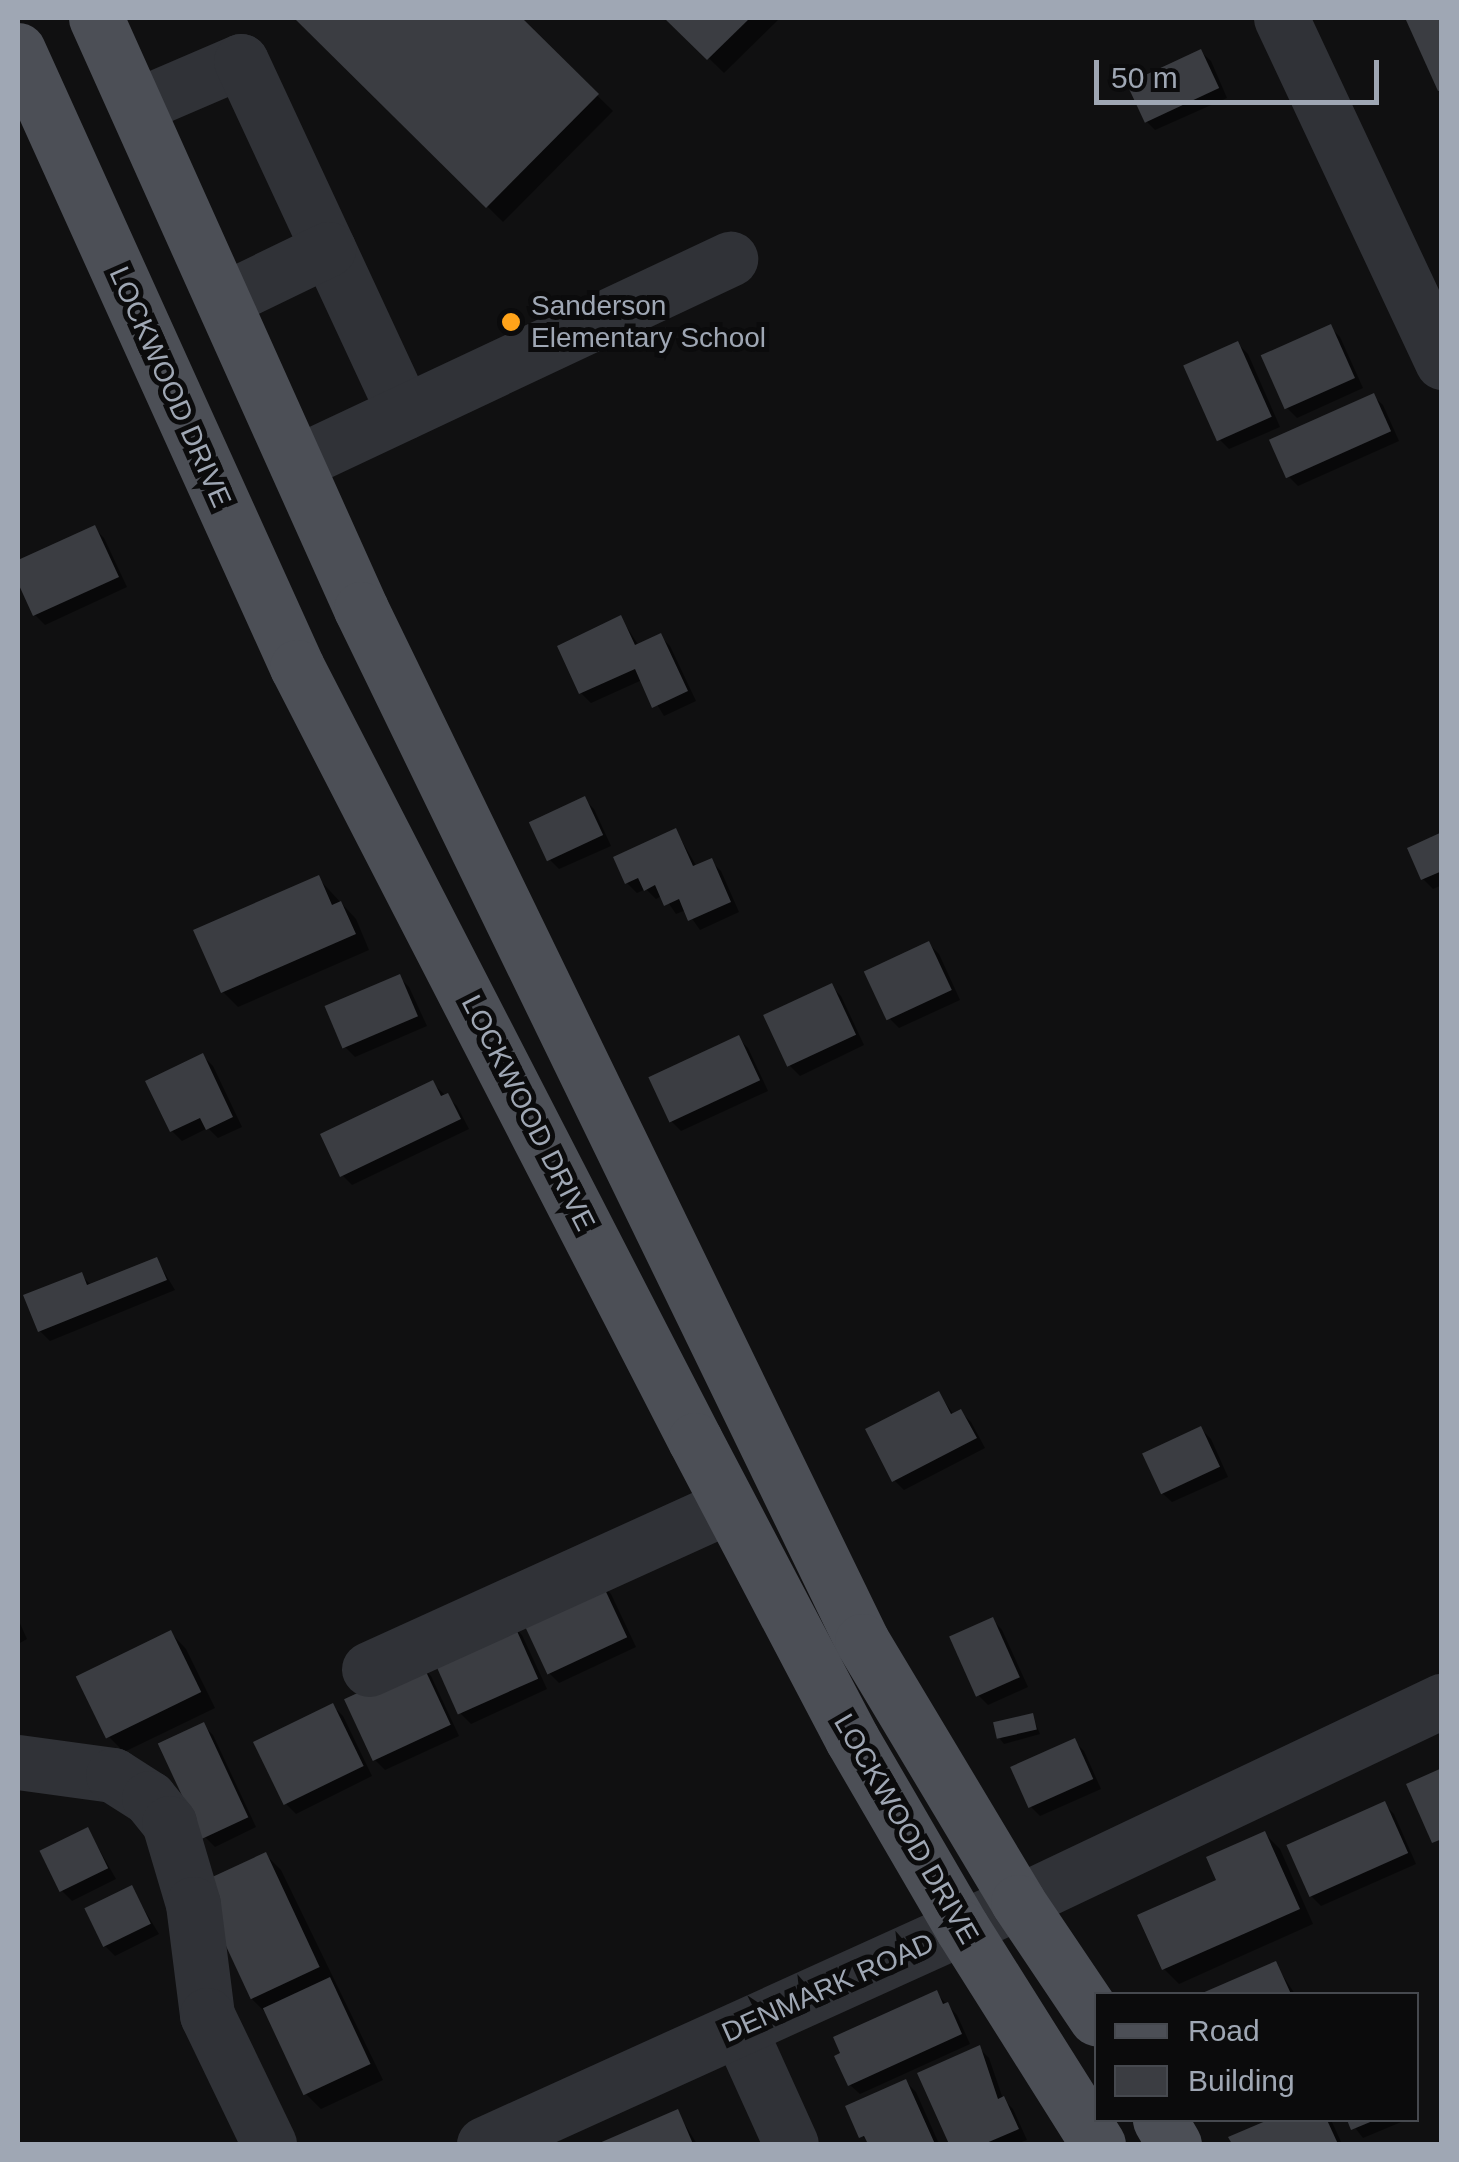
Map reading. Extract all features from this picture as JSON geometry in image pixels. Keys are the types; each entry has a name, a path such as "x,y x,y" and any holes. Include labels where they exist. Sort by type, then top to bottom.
{"main road":[{"name":"LOCKWOOD DRIVE","path":"96,18 296,463 748,1414 862,1641 1018,1902 1094,2015"},
{"name":"LOCKWOOD DRIVE","path":"18,50 297,666 694,1440 852,1739 962,1928 1098,2144"},
{"path":"694,1440 748,1414"},
{"path":"1161,2122 1174,2144"}],"street":[{"path":"1281,18 1442,362"},
{"path":"136,106 241,61 404,412"},
{"path":"222,300 328,249"},
{"path":"296,463 730,259"},
{"path":"370,1669 730,1506"},
{"name":"DENMARK ROAD","path":"491,2143 1018,1902 1442,1701"},
{"path":"18,1762 113,1775 148,1798 169,1822 193,1904 207,2015 269,2144"},
{"path":"738,2029 791,2144"}],"building":[{"path":"294,18 522,18 599,94 486,208"},
{"path":"664,18 750,18 707,60"},
{"path":"1442,18 1442,90 1438,91 1406,20"},
{"path":"1201,49 1219,88 1145,123 1127,84"},
{"path":"1331,324 1355,378 1285,409 1261,355"},
{"path":"1238,341 1272,417 1217,441 1183,365"},
{"path":"1374,393 1391,431 1286,478 1269,440"},
{"path":"95,525 119,577 33,616 18,583 18,560"},
{"path":"621,615 635,645 661,633 688,691 652,708 635,669 579,694 557,646"},
{"path":"585,796 603,835 547,861 529,822"},
{"path":"676,828 693,866 712,858 731,902 688,921 679,899 664,906 655,885 644,891 638,878 625,884 613,857"},
{"path":"1442,832 1442,871 1421,880 1407,848"},
{"path":"319,875 332,905 341,901 356,934 221,993 193,930"},
{"path":"929,941 952,990 887,1020 864,971"},
{"path":"400,974 418,1016 342,1048 325,1006"},
{"path":"832,983 856,1035 787,1067 763,1015"},
{"path":"739,1035 760,1080 670,1123 648,1077"},
{"path":"203,1053 233,1117 206,1130 200,1118 170,1132 145,1081"},
{"path":"433,1080 441,1096 448,1093 461,1119 340,1177 320,1134"},
{"path":"157,1257 167,1280 38,1332 23,1295 82,1272 87,1285"},
{"path":"939,1391 951,1414 961,1409 977,1438 892,1482 865,1429"},
{"path":"1201,1426 1220,1467 1161,1494 1142,1453"},
{"path":"601,1581 627,1637 547,1674 521,1618"},
{"path":"993,1617 1020,1677 976,1697 949,1637"},
{"path":"513,1622 538,1679 458,1714 433,1658"},
{"path":"171,1630 201,1692 106,1738 76,1676"},
{"path":"422,1663 451,1725 373,1761 344,1699"},
{"path":"333,1703 364,1766 284,1805 253,1742"},
{"path":"1033,1713 1037,1730 997,1739 993,1722"},
{"path":"204,1722 248,1817 202,1839 158,1744"},
{"path":"1075,1738 1093,1779 1028,1808 1010,1767"},
{"path":"1442,1768 1442,1839 1432,1843 1406,1784"},
{"path":"1385,1801 1408,1853 1310,1897 1286,1845"},
{"path":"88,1827 108,1868 60,1892 39,1851"},
{"path":"1265,1831 1300,1909 1162,1970 1137,1915 1216,1880 1206,1857"},
{"path":"266,1852 320,1967 251,1999 197,1884"},
{"path":"132,1885 151,1924 103,1947 84,1908"},
{"path":"1276,1961 1290,1992 1205,1992"},
{"path":"330,1977 371,2064 304,2095 263,2008"},
{"path":"937,1990 943,2004 948,2002 962,2034 848,2086 834,2056 840,2053 833,2037"},
{"path":"980,2045 998,2099 1004,2096 1019,2129 984,2144 949,2144 917,2073"},
{"path":"906,2079 935,2144 868,2144 864,2136 859,2138 845,2106"},
{"path":"678,2109 693,2144 597,2144"},
{"path":"1263,2122 1328,2122 1338,2144 1232,2144 1228,2137"},
{"path":"1348,2122 1370,2122 1351,2130"}],"place":[{"name":"Sanderson Elementary School","path":"511,322"}]}
